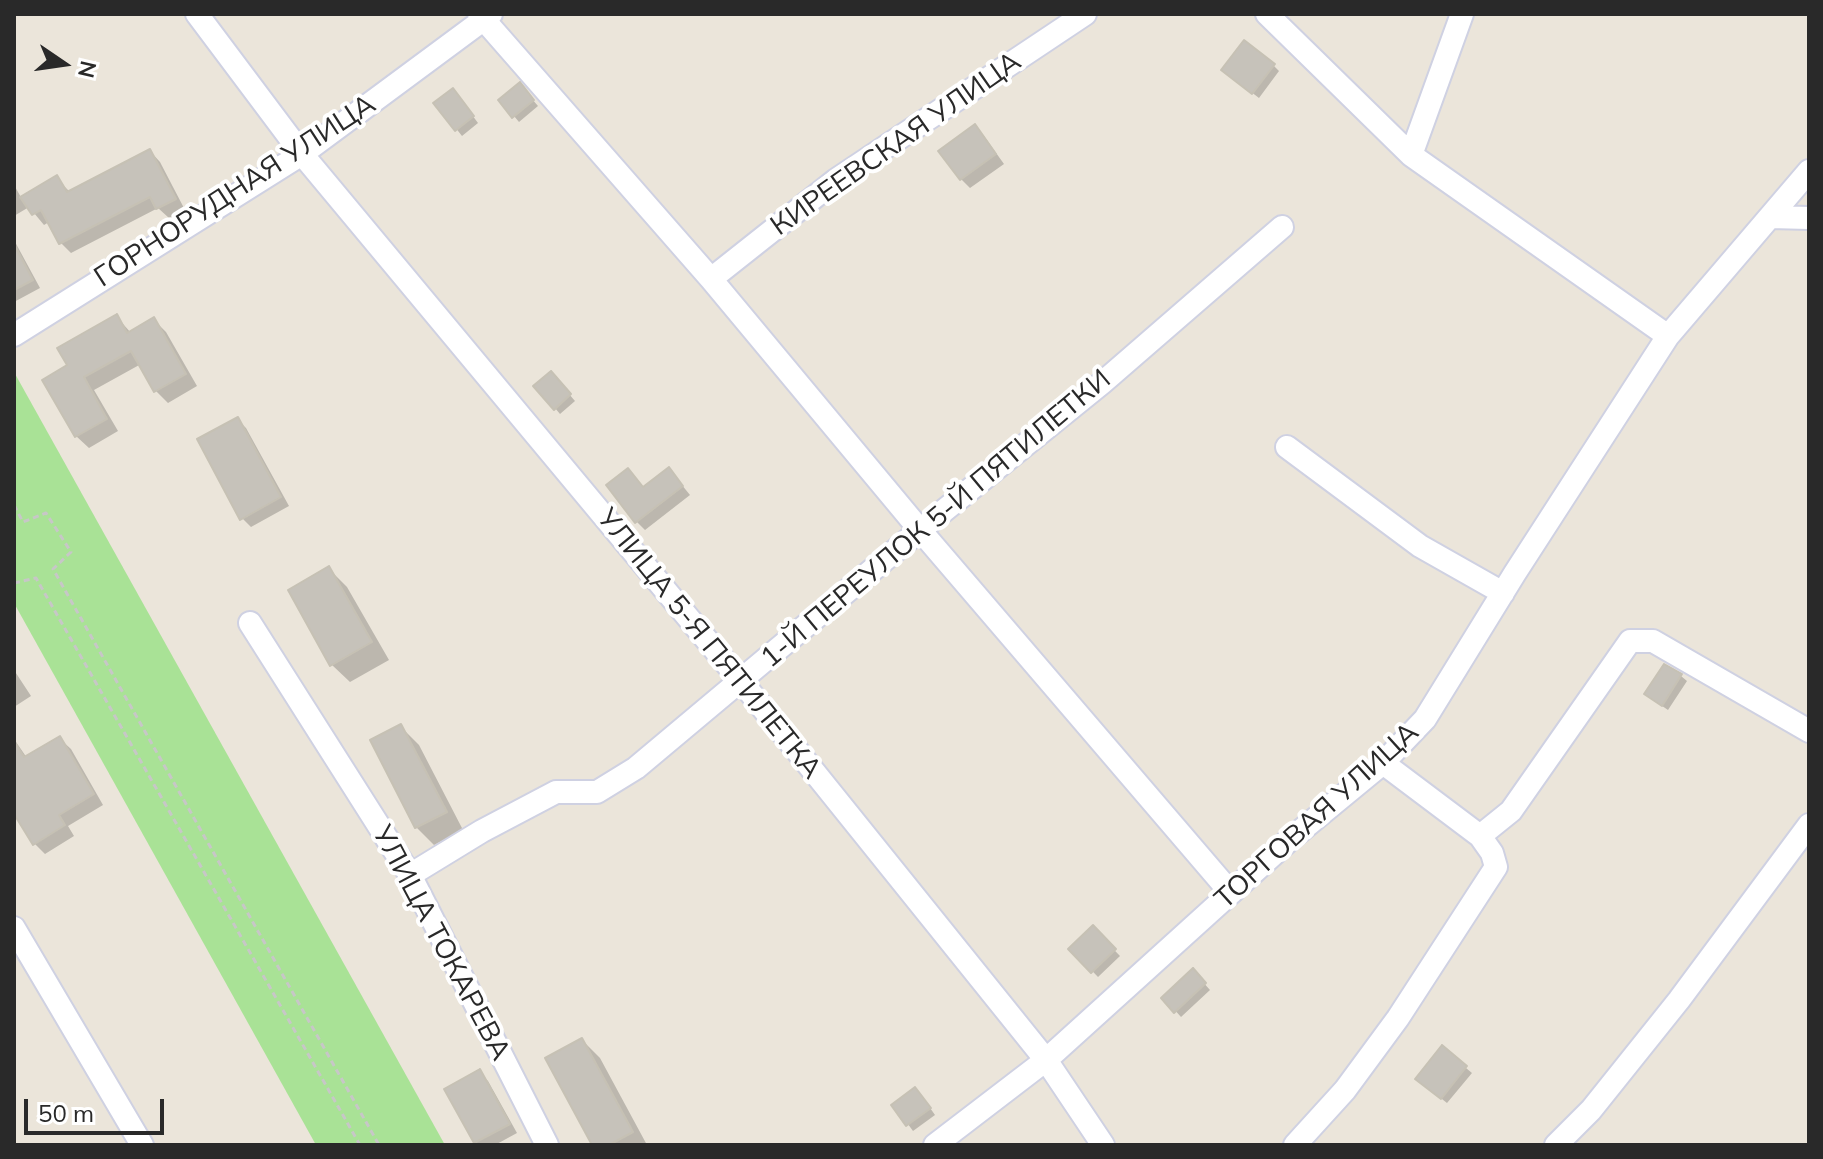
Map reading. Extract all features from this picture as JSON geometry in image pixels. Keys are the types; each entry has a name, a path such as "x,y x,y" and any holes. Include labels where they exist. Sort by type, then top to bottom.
{"street":[{"path":"197,14 302,154"},
{"name":"КИРЕЕВСКАЯ УЛИЦА","path":"711,279 836,180 1085,14"},
{"path":"1267,14 1411,155 1668,336"},
{"path":"1411,155 1462,14"},
{"path":"484,16 1231,893"},
{"name":"ГОРНОРУДНАЯ УЛИЦА","path":"14,335 302,154 484,16"},
{"name":"УЛИЦА 5-Я ПЯТИЛЕТКА","path":"302,154 741,681 1046,1060 1103,1145"},
{"name":"ТОРГОВАЯ УЛИЦА","path":"935,1145 1046,1060 1287,842 1383,763 1425,719 1668,336 1809,171"},
{"path":"1770,217 1809,218"},
{"name":"1-Й ПЕРЕУЛОК 5-Й ПЯТИЛЕТКИ","path":"410,875 482,831 556,792 597,792 636,768 920,530 1102,383 1282,227"},
{"path":"1287,447 1420,546 1503,593"},
{"name":"УЛИЦА ТОКАРЕВА","path":"250,623 410,875 547,1145"},
{"path":"1480,836 1511,811 1630,641 1653,641 1809,731"},
{"path":"1295,1145 1345,1090 1380,1042 1496,867 1492,853 1480,836 1383,763"},
{"path":"1556,1145 1591,1110 1679,1000 1809,825"},
{"path":"14,928 142,1145"}],"path":[{"path":"14,505 23,522 46,513 71,552 53,569 379,1145"},
{"path":"14,583 36,578 360,1145"}],"green space":[{"path":"14,372 445,1145 316,1145 14,603"}],"building":[{"path":"1244,40 1275,64 1252,94 1221,70"},
{"path":"520,82 534,100 512,118 498,100"},
{"path":"453,88 474,116 455,131 433,103"},
{"path":"975,124 996,154 960,180 938,151"},
{"path":"150,149 176,199 156,209 150,197 59,244 41,210 32,215 20,197 57,175 67,192"},
{"path":"14,244 33,280 14,290"},
{"path":"117,314 127,333 154,317 186,374 154,392 131,351 84,377 107,419 75,437 42,380 67,365 57,348"},
{"path":"551,371 571,394 554,410 533,386"},
{"path":"238,417 281,497 240,520 197,439"},
{"path":"669,467 683,486 635,523 606,485 628,468 643,487"},
{"path":"329,566 372,642 330,666 288,590"},
{"path":"1664,664 1682,674 1662,706 1644,694"},
{"path":"401,724 447,812 415,828 370,740"},
{"path":"60,736 94,794 59,815 65,825 33,845 14,814 14,741 24,757"},
{"path":"1093,925 1116,949 1091,973 1068,949"},
{"path":"1193,968 1206,983 1174,1013 1161,998"},
{"path":"582,1038 633,1132 609,1145 592,1145 545,1058"},
{"path":"1442,1045 1467,1066 1441,1099 1415,1079"},
{"path":"480,1069 510,1124 474,1143 444,1089"},
{"path":"915,1087 931,1108 906,1126 891,1105"}]}
